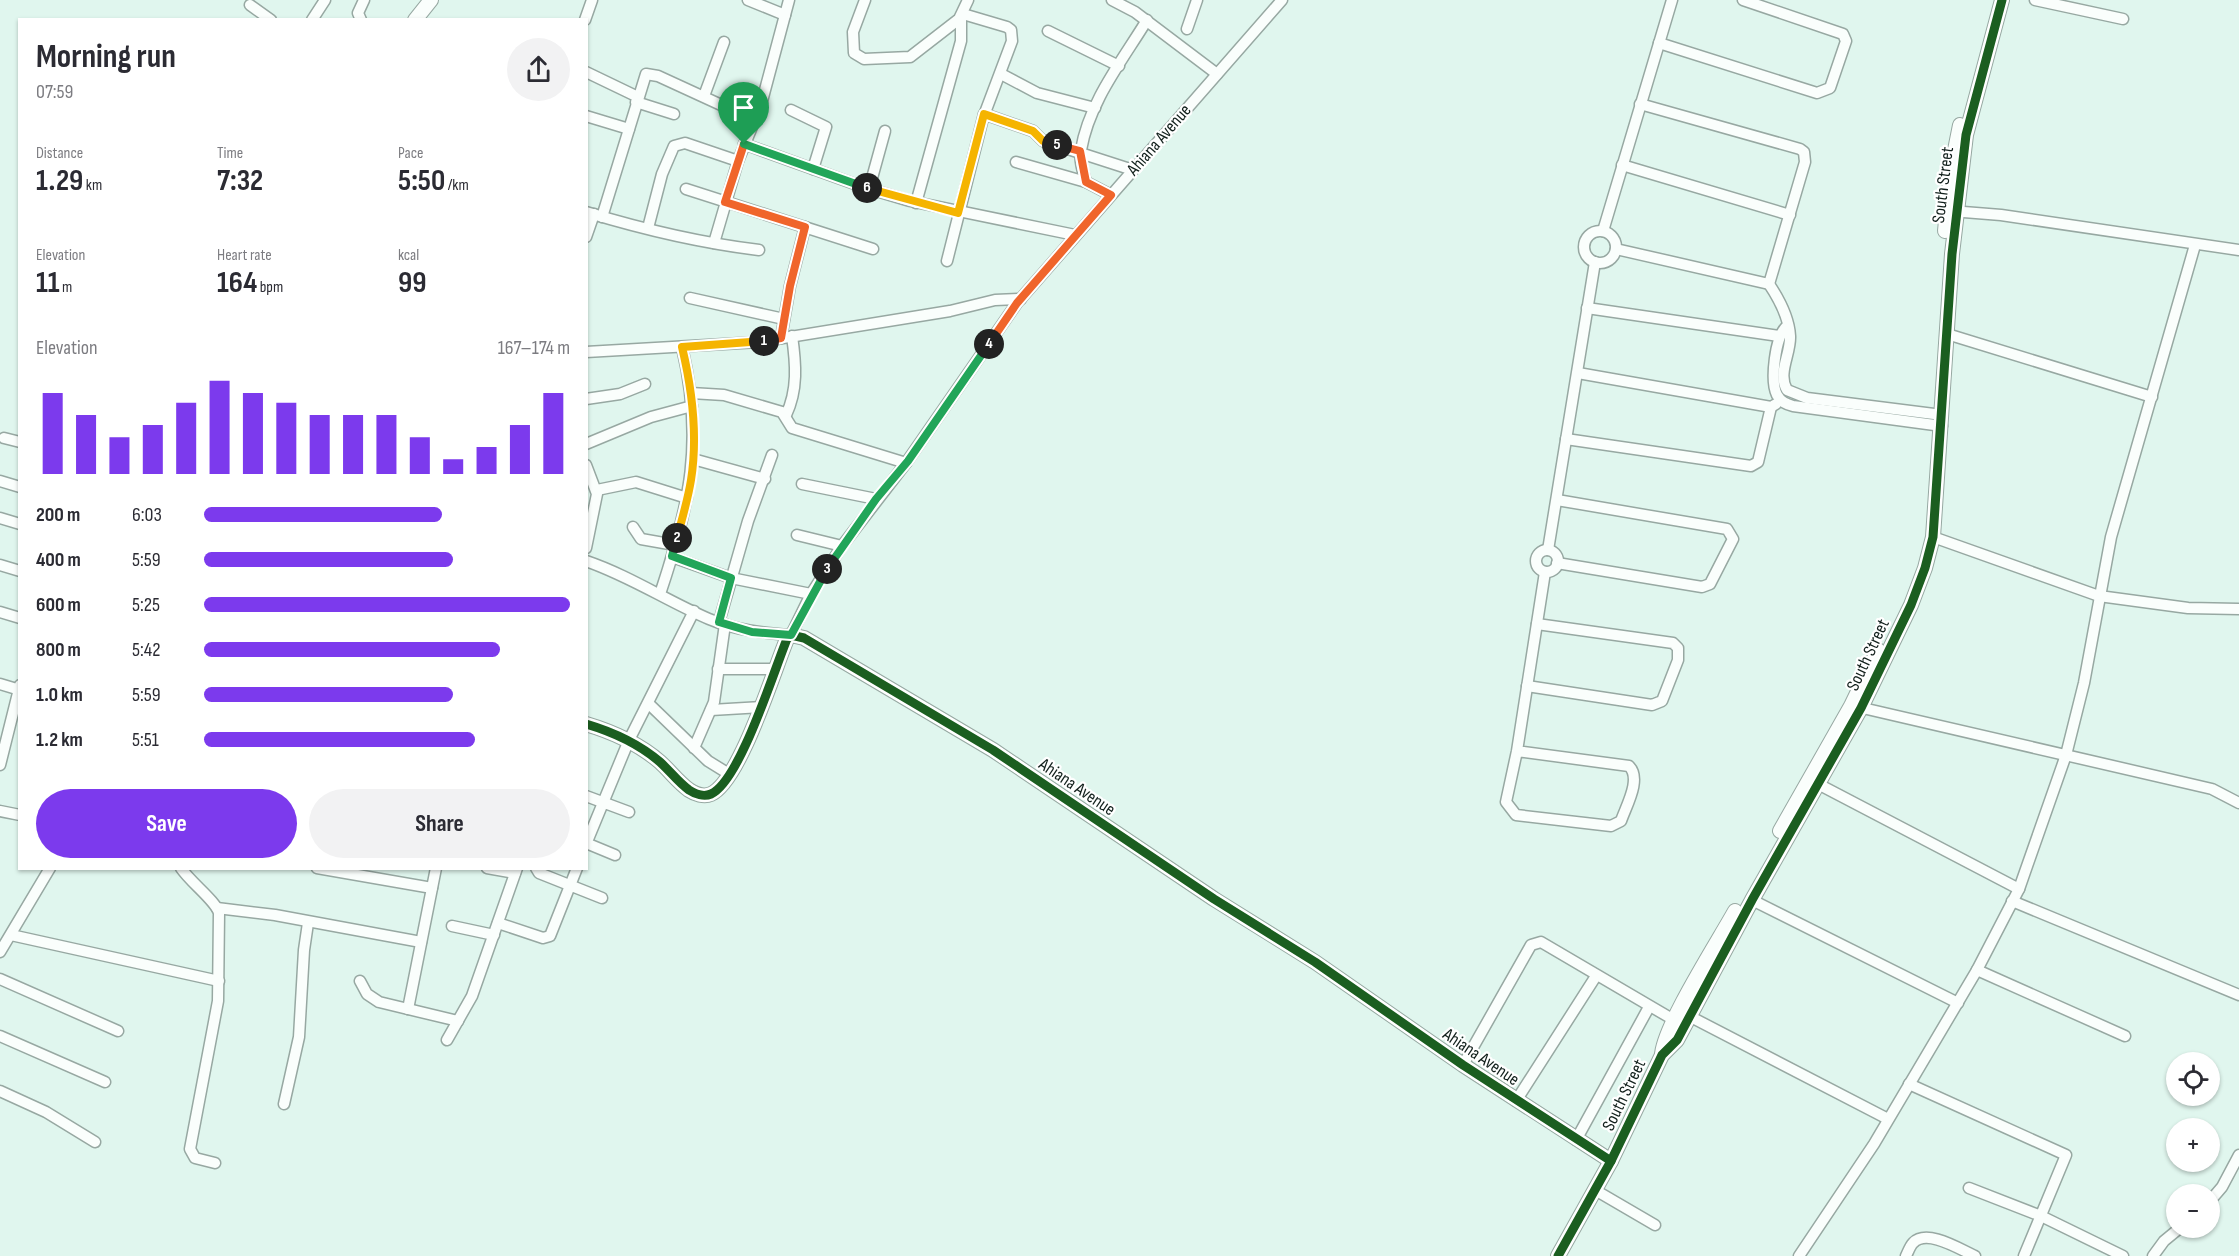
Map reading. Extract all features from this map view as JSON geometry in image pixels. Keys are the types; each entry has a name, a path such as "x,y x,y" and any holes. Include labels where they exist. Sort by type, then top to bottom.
{"street":[{"path":"313,18 325,0"},
{"path":"360,18 358,13 364,0"},
{"path":"419,18 430,0"},
{"path":"586,18 592,0"},
{"path":"748,0 785,15"},
{"path":"714,243 738,161 756,121 789,0"},
{"path":"865,0 851,40 854,53 864,59 909,57 962,15"},
{"path":"916,203 961,41 962,15 968,0"},
{"path":"1112,0 1147,20 1217,74"},
{"path":"1186,29 1197,0"},
{"name":"Ahiana Avenue","path":"588,725 629,740 698,794 712,794 729,774 762,707 775,669 811,594 842,546 906,463 1021,299 1281,0"},
{"path":"1603,231 1672,0"},
{"path":"1659,44 1817,93 1830,88 1846,41 1843,34 1743,0"},
{"path":"1662,1055 1662,1044 1674,1020 1856,707 1916,569 1926,536 1938,420 1957,134 1994,0"},
{"name":"South Street","path":"1558,1256 1611,1161 1662,1055 1677,1040 1752,900 1818,784 1911,605 1925,568 1933,537 1938,420 1947,334 1952,211 1966,135 2002,0"},
{"path":"2035,0 2123,19"},
{"path":"250,5 268,18"},
{"path":"947,261 984,114 1012,41 1011,30 962,15"},
{"path":"1086,182 1080,151 1095,108 1147,20"},
{"path":"1048,31 1119,66"},
{"path":"704,96 724,42"},
{"path":"588,73 637,100 674,114"},
{"path":"588,231 629,129 644,77 650,73 756,121"},
{"path":"1000,74 1037,93 1095,108"},
{"path":"1640,104 1804,152 1805,162 1769,284"},
{"path":"790,110 826,127 813,169"},
{"path":"984,114 1033,131 1043,141 1080,151 1133,170"},
{"path":"588,117 629,129"},
{"path":"869,189 885,131"},
{"path":"648,228 663,174 674,146 685,143 738,161"},
{"path":"744,144 869,189 916,203 1075,235"},
{"path":"1016,162 1086,182 1111,195"},
{"path":"1622,165 1790,215"},
{"path":"686,189 873,249"},
{"path":"1952,211 2001,215 2239,250"},
{"path":"594,214 714,243 759,250"},
{"path":"805,227 784,319 795,379 794,394 786,415 792,428 906,463"},
{"path":"1603,231 1613,237 1616,249 1611,259 1595,262 1586,255 1585,243 1592,233 1603,231"},
{"path":"1799,1256 1888,1119 1958,1004 2019,889 2066,755 2085,683 2111,537 2195,245"},
{"path":"1616,249 1769,284 1780,302 1790,341 1782,380 1787,390 1807,398 1868,411"},
{"path":"1548,550 1595,262"},
{"path":"690,298 784,319"},
{"path":"588,352 682,347 787,337 950,311 994,300 1021,299"},
{"path":"1587,308 1779,336"},
{"path":"1787,326 1779,336 1773,384 1782,402 1793,406 1868,411 1938,420"},
{"path":"1947,334 2152,397"},
{"path":"660,594 687,498 693,459 691,393 682,347"},
{"path":"1578,374 1771,407 1782,402"},
{"path":"588,399 620,394 645,384"},
{"path":"691,393 737,398 786,415"},
{"path":"588,443 651,417 692,406"},
{"path":"1566,439 1751,466 1758,462 1771,407"},
{"path":"4,438 18,442"},
{"path":"694,748 711,710 718,669 722,623 731,578 772,454"},
{"path":"693,459 765,479"},
{"path":"588,470 597,490 597,503 588,540"},
{"path":"0,481 18,486"},
{"path":"597,490 636,482 687,498"},
{"path":"802,484 876,499"},
{"path":"1557,500 1727,530 1733,539 1710,584 1701,587 1557,563"},
{"path":"0,518 18,523"},
{"path":"633,527 636,536 640,539 675,545"},
{"path":"797,535 842,546"},
{"path":"1933,537 2099,596 2188,608 2239,609"},
{"path":"1548,550 1556,554 1557,563 1553,570 1545,572 1538,567 1536,561 1539,553 1548,550"},
{"path":"672,556 731,578 811,594"},
{"path":"588,562 618,572 722,623 752,632 791,635"},
{"path":"0,564 18,570"},
{"path":"1517,751 1629,766 1634,770 1635,778 1621,821 1611,826 1514,813 1506,802 1517,751 1545,572"},
{"path":"588,841 629,740 694,611"},
{"path":"0,612 18,617"},
{"path":"1527,686 1652,705 1662,701 1678,660 1678,648 1673,643 1537,624"},
{"name":"Ahiana Avenue","path":"791,635 804,638 993,750 1214,899 1315,962 1516,1101 1611,1161"},
{"path":"718,669 775,669"},
{"path":"0,684 18,689"},
{"path":"0,765 18,693"},
{"path":"649,704 694,748 729,774"},
{"path":"711,710 762,707"},
{"path":"1856,707 2066,755 2118,770 2212,789 2239,803"},
{"path":"1818,784 2019,889"},
{"path":"588,797 629,812"},
{"path":"0,811 18,815"},
{"path":"588,844 615,855"},
{"path":"0,952 49,870"},
{"path":"182,870 197,890 217,908 275,915 308,923 421,942"},
{"path":"328,870 432,888"},
{"path":"408,1009 436,870"},
{"path":"537,870 539,873 602,898"},
{"path":"498,924 548,937 553,933 576,870"},
{"path":"447,1040 472,996 516,871"},
{"path":"1752,900 1958,1004"},
{"path":"2012,901 2239,995"},
{"path":"214,1163 195,1158 190,1149 214,1031 219,981 217,908"},
{"path":"284,1104 299,1037 303,950 308,923"},
{"path":"452,926 494,935"},
{"path":"10,934 219,981"},
{"path":"1463,1065 1531,945 1541,942 1674,1020"},
{"path":"1977,970 2125,1036"},
{"path":"1516,1101 1596,976"},
{"path":"0,979 118,1031"},
{"path":"360,981 371,998 458,1021"},
{"path":"1576,1140 1650,1007"},
{"path":"1689,1016 1888,1119"},
{"path":"0,1036 105,1082"},
{"path":"1909,1084 2063,1151 2066,1158 2024,1256"},
{"path":"0,1090 46,1112 95,1142"},
{"path":"2220,1189 2239,1155"},
{"path":"1969,1188 2041,1216 2123,1256"},
{"path":"1594,1190 1655,1225"},
{"path":"1906,1256 1913,1243 1925,1238 1935,1239 1975,1256"},
{"path":"2153,1256 2168,1238"}],"cycle path":[{"path":"1558,1256 1611,1161 1662,1055 1677,1040 1752,900 1861,708 1911,605 1925,568 1933,537 1952,254 1966,135 2002,0"},
{"path":"588,725 643,749 691,791 703,795 711,794 722,785 744,747 787,639 791,635 804,638 993,750 1214,899 1315,962 1463,1065 1611,1161"}],"route":[{"path":"984,114 1033,131 1043,141 1080,151 1086,182 1111,195 1017,303 908,461 876,499 842,546 811,594 791,635 752,632 719,622 731,578 672,556 692,480 690,384 682,347 759,342 781,338 790,286 805,227 725,202 744,144 863,187 958,213 984,114"}]}
